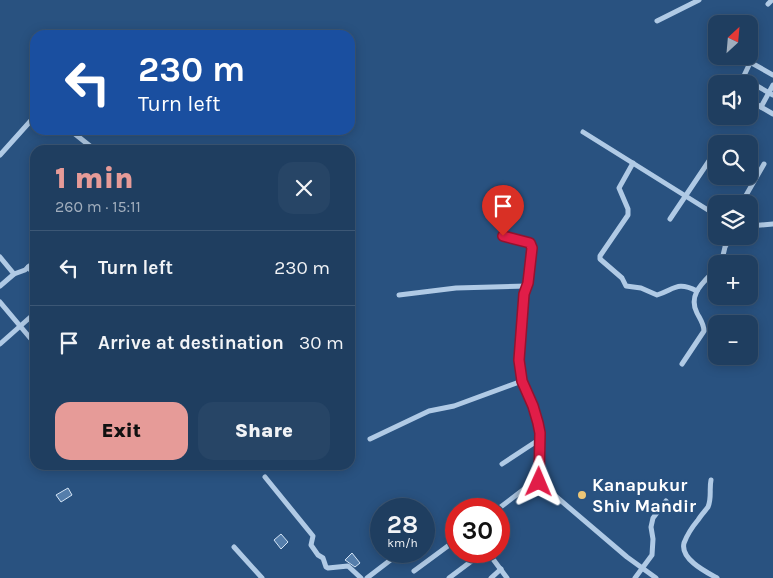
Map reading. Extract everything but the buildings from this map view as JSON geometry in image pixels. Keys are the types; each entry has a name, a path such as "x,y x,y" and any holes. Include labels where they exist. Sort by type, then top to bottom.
{"street":[{"path":"657,21 699,0"},
{"path":"754,65 773,75"},
{"path":"761,107 771,94 773,85"},
{"path":"758,87 771,94"},
{"path":"758,105 773,114"},
{"path":"0,155 30,122"},
{"path":"583,132 708,210"},
{"path":"76,135 89,145"},
{"path":"633,163 619,188 628,209 628,214 600,256 600,259 622,278 629,288 641,288 657,295 680,285 697,291"},
{"path":"670,219 708,163"},
{"path":"746,195 764,164"},
{"path":"758,225 773,224"},
{"path":"503,236 532,244 527,286 524,294 519,345 522,381 536,413 540,439 539,482"},
{"path":"1,261 14,274"},
{"path":"0,286 14,274 28,267 30,269"},
{"path":"682,364 704,331 704,326 694,305 697,291 708,278"},
{"path":"399,295 456,288 527,286"},
{"path":"0,302 30,338"},
{"path":"0,344 30,317"},
{"path":"370,439 429,411 454,406 522,381"},
{"path":"502,464 540,439"},
{"path":"265,477 313,536 312,545 318,556 323,558 326,567 348,566 361,578"},
{"path":"711,480 711,494 708,507 698,520 684,545 685,554 701,570 717,578"},
{"path":"510,500 532,483 539,482 627,557 656,578"},
{"path":"635,578 652,555 653,540 651,527 653,518 666,501"},
{"path":"234,548 262,578"},
{"path":"414,571 445,548"},
{"path":"367,578 387,563"},
{"path":"450,578 470,563"},
{"path":"496,563 507,578"},
{"path":"491,578 501,569"}],"place":[{"name":"Kanapukur Shiv Mandir","path":"582,495"}],"route":[{"path":"503,236 532,244 528,283 524,294 519,360 522,381 536,413 540,433 539,482"}]}
